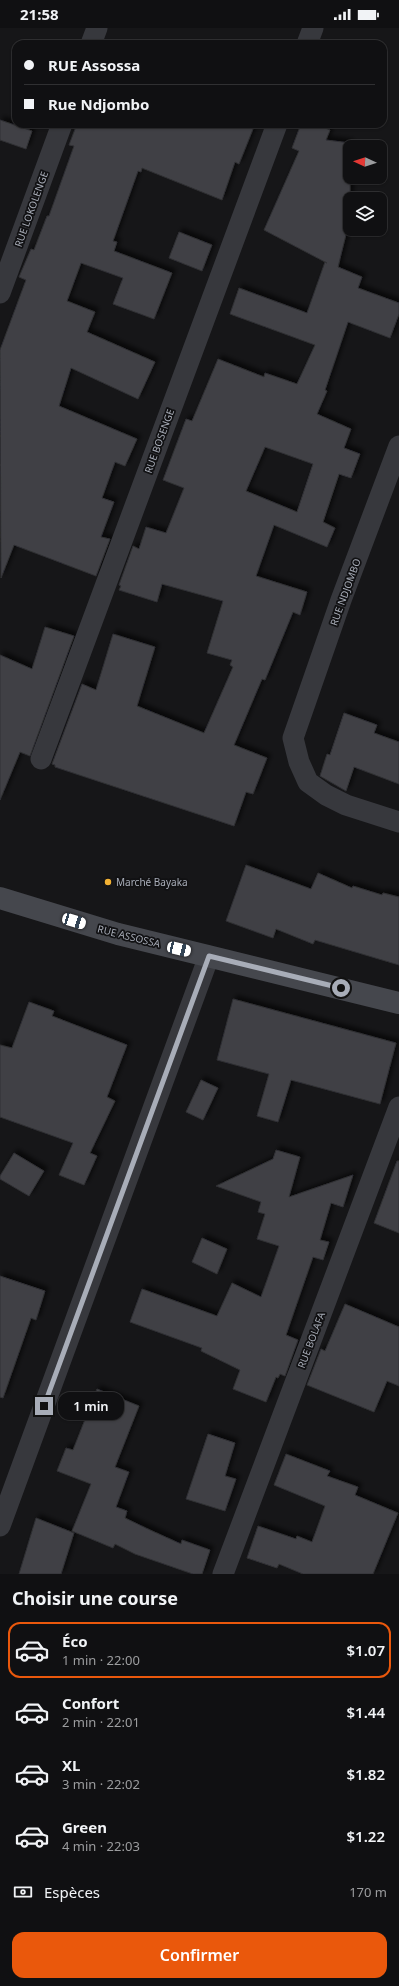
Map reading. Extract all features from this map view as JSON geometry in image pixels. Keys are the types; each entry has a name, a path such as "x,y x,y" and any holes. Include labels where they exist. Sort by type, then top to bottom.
{"street":[{"path":"92,40 97,28"},
{"path":"308,40 313,28"},
{"name":"RUE LOKOLENGE","path":"0,293 61,128"},
{"name":"RUE BOSENGE","path":"41,759 276,128"},
{"name":"RUE NDJOMBO","path":"399,446 341,600 294,738 299,762 308,782 326,796 346,805 399,822"},
{"name":"RUE ASSOSSA","path":"0,898 118,934 399,1003"},
{"path":"0,1526 209,956"},
{"name":"RUE BOLAFA","path":"223,1574 399,1107"}],"building":[{"path":"0,120 12,124 12,128 23,128 32,131 26,149 0,140"},
{"path":"75,128 253,128 239,164 235,162 222,200 142,168 141,172 138,171 113,241 117,242 114,251 172,273 154,319 113,304 123,278 81,263 67,301 95,312 87,332 155,362 138,399 71,368 59,406 137,439 125,466 115,462 102,498 114,502 101,537 110,539 96,576 14,545 1,578 0,350 26,280 19,277 31,249 34,250 47,216 49,216 74,146 69,145"},
{"path":"300,128 325,128 330,130 326,140 343,142 343,184 350,184 350,192 343,192 343,236 346,236 338,267 362,277 358,288 399,303 399,314 390,338 348,322 325,390 327,391 317,414 351,429 344,448 360,454 351,478 339,474 323,522 335,528 327,547 274,525 256,576 307,592 300,615 293,612 265,680 262,679 234,745 267,758 253,794 246,792 234,826 55,767 55,765 52,764 82,684 96,690 113,634 155,647 137,706 204,733 233,667 230,665 232,660 207,653 223,601 162,584 157,602 119,590 121,586 119,585 133,546 139,549 146,527 166,533 184,488 163,480 186,419 192,421 218,359 264,377 265,373 297,384 315,345 230,314 239,288 307,313 325,262 327,263 264,230 299,151 292,148","holes":["265,447 313,464 297,512 246,491"]},
{"path":"179,232 212,245 202,271 169,258"},
{"path":"45,627 74,636 30,756 20,752 0,800 0,655 32,669"},
{"path":"344,713 377,725 374,733 399,742 399,784 354,767 346,791 320,776 327,754 330,755"},
{"path":"246,865 311,889 318,873 352,888 353,886 382,895 383,893 399,897 399,965 315,940 313,944 276,929 273,938 226,921"},
{"path":"233,999 396,1043 380,1104 291,1080 278,1122 257,1116 269,1074 217,1060"},
{"path":"29,1002 54,1011 52,1016 127,1045 107,1097 115,1101 90,1153 97,1156 84,1185 59,1175 73,1143 0,1117 0,1045 12,1048"},
{"path":"201,1080 218,1088 203,1120 186,1112"},
{"path":"276,1150 300,1157 289,1197 353,1175 343,1207 331,1203 320,1240 329,1242 323,1260 313,1257 286,1335 298,1340 285,1376 280,1374 278,1378 276,1377 266,1402 233,1389 240,1370 201,1351 202,1348 130,1322 142,1289 217,1316 232,1283 261,1297 279,1246 257,1239 265,1214 258,1212 261,1202 216,1186 273,1159"},
{"path":"14,1153 44,1171 29,1196 0,1179 0,1176"},
{"path":"397,1161 399,1161 399,1233 374,1223"},
{"path":"202,1238 227,1249 217,1274 192,1262"},
{"path":"0,1276 45,1291 36,1320 31,1318 3,1398 0,1397"},
{"path":"345,1304 399,1327 399,1386 387,1381 374,1412 307,1385 321,1349 325,1351"},
{"path":"97,1389 139,1406 115,1467 129,1472 116,1507 127,1511 125,1518 150,1530 181,1544 182,1540 210,1550 202,1574 193,1574 135,1554 115,1544 113,1548 72,1531 91,1484 57,1471 66,1448 73,1450"},
{"path":"208,1434 235,1443 225,1476 236,1479 225,1511 186,1499"},
{"path":"286,1454 330,1471 327,1476 358,1487 355,1495 398,1513 373,1574 303,1574 279,1564 277,1568 247,1558 258,1526 296,1539 297,1536 312,1542 325,1506 274,1485"},
{"path":"36,1518 74,1533 61,1574 19,1574"}],"place":[{"name":"Marché Bayaka","path":"108,882"}],"route":[{"path":"44,1406 209,956 341,988"}]}
